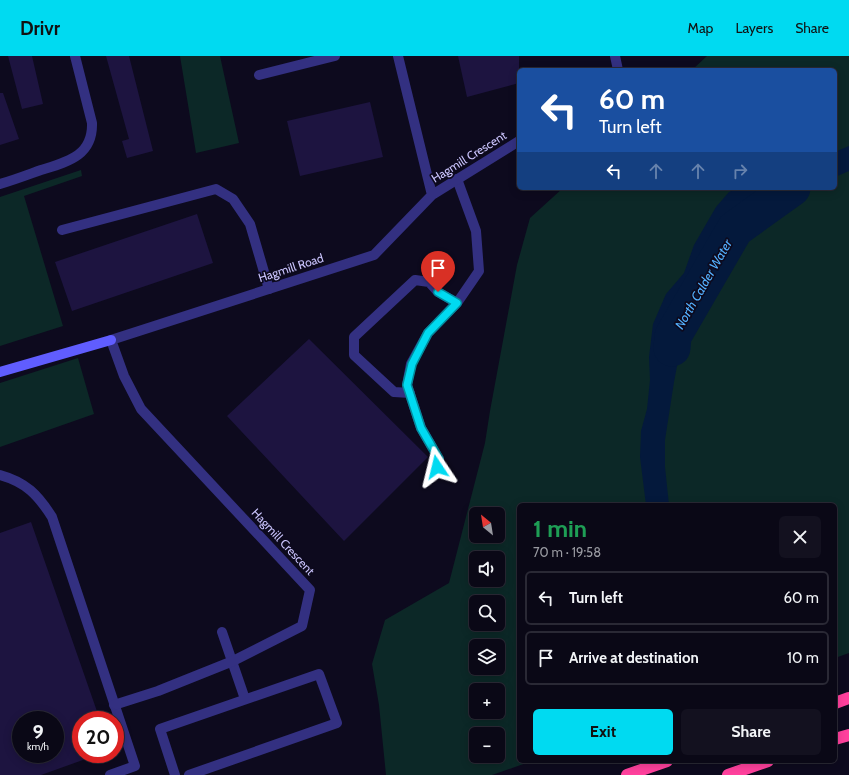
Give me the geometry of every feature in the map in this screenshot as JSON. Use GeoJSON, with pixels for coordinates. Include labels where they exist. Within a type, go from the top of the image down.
{"type":"FeatureCollection","features":[{"type":"Feature","properties":{"kind":"highway"},"geometry":{"type":"LineString","coordinates":[[837,701],[849,698]]}},
{"type":"Feature","properties":{"kind":"highway"},"geometry":{"type":"LineString","coordinates":[[837,738],[849,735]]}},
{"type":"Feature","properties":{"kind":"highway"},"geometry":{"type":"LineString","coordinates":[[627,775],[661,763]]}},
{"type":"Feature","properties":{"kind":"highway"},"geometry":{"type":"LineString","coordinates":[[728,775],[762,763]]}},
{"type":"Feature","properties":{"kind":"street"},"geometry":{"type":"LineString","coordinates":[[0,184],[70,162],[80,154],[87,144],[92,134],[92,123],[75,56]]}},
{"type":"Feature","properties":{"kind":"street"},"geometry":{"type":"LineString","coordinates":[[259,75],[334,56]]}},
{"type":"Feature","properties":{"kind":"street"},"geometry":{"type":"LineString","coordinates":[[398,56],[432,195]]}},
{"type":"Feature","properties":{"kind":"street"},"geometry":{"type":"LineString","coordinates":[[615,56],[618,68]]}},
{"type":"Feature","properties":{"kind":"street","name":"Hagmill Crescent"},"geometry":{"type":"LineString","coordinates":[[432,195],[517,142]]}},
{"type":"Feature","properties":{"kind":"street"},"geometry":{"type":"LineString","coordinates":[[434,475],[439,459],[421,428],[407,385],[412,364],[428,333],[457,303],[479,271],[476,231],[457,179]]}},
{"type":"Feature","properties":{"kind":"street"},"geometry":{"type":"LineString","coordinates":[[62,230],[216,189],[233,199],[250,224],[269,289]]}},
{"type":"Feature","properties":{"kind":"street","name":"Hagmill Road"},"geometry":{"type":"LineString","coordinates":[[0,372],[111,340],[374,254],[432,195]]}},
{"type":"Feature","properties":{"kind":"street"},"geometry":{"type":"LineString","coordinates":[[410,393],[394,392],[354,355],[354,337],[415,280],[429,282],[438,292],[457,303]]}},
{"type":"Feature","properties":{"kind":"street","name":"Hagmill Crescent"},"geometry":{"type":"LineString","coordinates":[[111,340],[124,376],[141,409],[310,590],[302,626],[233,661],[158,691],[114,705]]}},
{"type":"Feature","properties":{"kind":"street"},"geometry":{"type":"LineString","coordinates":[[0,475],[16,479],[39,497],[52,517],[135,766],[110,775]]}},
{"type":"Feature","properties":{"kind":"street"},"geometry":{"type":"LineString","coordinates":[[222,632],[245,699]]}},
{"type":"Feature","properties":{"kind":"street"},"geometry":{"type":"LineString","coordinates":[[175,775],[160,729],[319,674],[337,723],[189,775]]}},
{"type":"Feature","properties":{"kind":"green space"},"geometry":{"type":"Polygon","coordinates":[[[180,56],[220,56],[239,143],[196,153],[180,56]]]}},
{"type":"Feature","properties":{"kind":"green space"},"geometry":{"type":"Polygon","coordinates":[[[707,56],[849,56],[849,653],[837,657],[837,503],[517,503],[517,763],[526,763],[492,775],[386,775],[379,705],[372,664],[385,620],[449,583],[485,443],[517,265],[530,218],[561,190],[837,190],[837,68],[694,68],[707,56]]]}},
{"type":"Feature","properties":{"kind":"green space"},"geometry":{"type":"Polygon","coordinates":[[[81,170],[82,176],[24,196],[63,326],[0,346],[0,197],[81,170]]]}},
{"type":"Feature","properties":{"kind":"green space"},"geometry":{"type":"Polygon","coordinates":[[[78,358],[94,414],[0,447],[0,383],[78,358]]]}},
{"type":"Feature","properties":{"kind":"water"},"geometry":{"type":"Polygon","coordinates":[[[849,146],[849,171],[837,176],[837,151],[849,146]]]}},
{"type":"Feature","properties":{"kind":"water"},"geometry":{"type":"Polygon","coordinates":[[[734,190],[803,190],[789,196],[713,248],[699,281],[683,335],[674,382],[665,440],[665,467],[669,503],[646,503],[640,457],[641,431],[647,409],[650,380],[649,357],[653,324],[666,294],[684,273],[694,245],[716,207],[729,192],[734,190]]]}},
{"type":"Feature","properties":{"kind":"building"},"geometry":{"type":"Polygon","coordinates":[[[8,56],[32,56],[43,104],[22,109],[8,56]]]}},
{"type":"Feature","properties":{"kind":"building"},"geometry":{"type":"Polygon","coordinates":[[[106,56],[129,56],[153,151],[127,158],[122,141],[129,139],[106,56]]]}},
{"type":"Feature","properties":{"kind":"building"},"geometry":{"type":"Polygon","coordinates":[[[458,56],[519,56],[517,84],[467,97],[458,56]]]}},
{"type":"Feature","properties":{"kind":"building"},"geometry":{"type":"Polygon","coordinates":[[[0,93],[3,93],[19,139],[0,145],[0,93]]]}},
{"type":"Feature","properties":{"kind":"building"},"geometry":{"type":"Polygon","coordinates":[[[370,102],[383,157],[300,176],[287,121],[370,102]]]}},
{"type":"Feature","properties":{"kind":"building"},"geometry":{"type":"Polygon","coordinates":[[[197,214],[213,263],[72,311],[55,262],[197,214]]]}},
{"type":"Feature","properties":{"kind":"building"},"geometry":{"type":"Polygon","coordinates":[[[309,339],[428,457],[344,541],[227,416],[309,339]]]}},
{"type":"Feature","properties":{"kind":"building"},"geometry":{"type":"Polygon","coordinates":[[[31,522],[97,711],[72,711],[72,763],[74,763],[41,775],[0,775],[0,533],[31,522]]]}},
{"type":"Feature","properties":{"kind":"waterway","name":"North Calder Water"},"geometry":{"type":"LineString","coordinates":[[672,348],[673,336],[735,229],[789,190]]}},
{"type":"Feature","properties":{"kind":"route"},"geometry":{"type":"LineString","coordinates":[[437,467],[439,459],[421,428],[407,385],[412,364],[428,333],[457,303],[438,292]]}}]}
